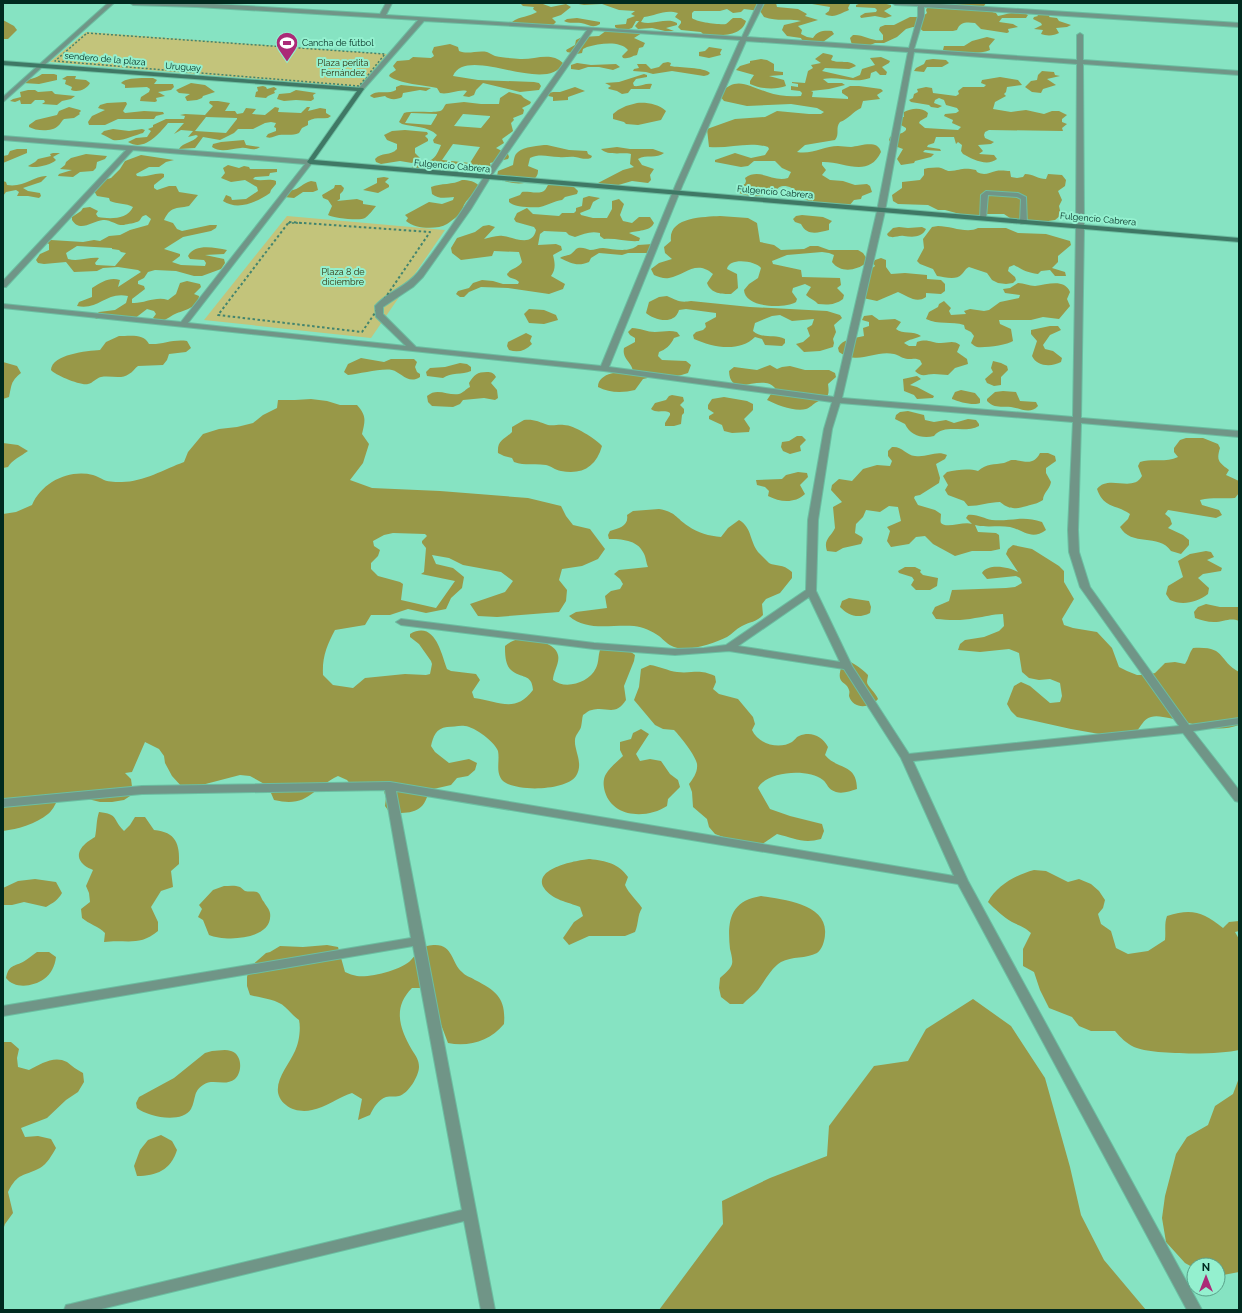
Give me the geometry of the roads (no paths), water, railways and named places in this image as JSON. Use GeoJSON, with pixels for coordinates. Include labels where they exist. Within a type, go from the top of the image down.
{"type":"FeatureCollection","features":[{"type":"Feature","properties":{"kind":"main road","name":"Uruguay"},"geometry":{"type":"LineString","coordinates":[[3,63],[361,89]]}},
{"type":"Feature","properties":{"kind":"main road"},"geometry":{"type":"LineString","coordinates":[[310,162],[361,89]]}},
{"type":"Feature","properties":{"kind":"main road","name":"Fulgencio Cabrera"},"geometry":{"type":"LineString","coordinates":[[310,162],[1239,240]]}},
{"type":"Feature","properties":{"kind":"street"},"geometry":{"type":"LineString","coordinates":[[3,100],[111,3]]}},
{"type":"Feature","properties":{"kind":"street"},"geometry":{"type":"LineString","coordinates":[[133,3],[190,4],[591,28],[1239,73]]}},
{"type":"Feature","properties":{"kind":"street"},"geometry":{"type":"LineString","coordinates":[[382,16],[389,3]]}},
{"type":"Feature","properties":{"kind":"street"},"geometry":{"type":"LineString","coordinates":[[604,369],[676,192],[743,39],[761,3]]}},
{"type":"Feature","properties":{"kind":"street"},"geometry":{"type":"LineString","coordinates":[[895,3],[921,3],[1239,25]]}},
{"type":"Feature","properties":{"kind":"street"},"geometry":{"type":"LineString","coordinates":[[921,3],[921,16],[911,50],[881,210],[837,400],[828,430],[813,520],[812,591],[848,666],[906,758],[962,881],[1195,1310]]}},
{"type":"Feature","properties":{"kind":"street"},"geometry":{"type":"LineString","coordinates":[[361,89],[422,19]]}},
{"type":"Feature","properties":{"kind":"street"},"geometry":{"type":"LineString","coordinates":[[415,350],[378,315],[379,306],[410,285],[420,275],[468,209],[487,178],[591,28]]}},
{"type":"Feature","properties":{"kind":"street"},"geometry":{"type":"LineString","coordinates":[[1080,35],[1080,227],[1077,419],[1073,530],[1074,552],[1085,587],[1186,729],[1239,798]]}},
{"type":"Feature","properties":{"kind":"street"},"geometry":{"type":"LineString","coordinates":[[3,138],[310,162]]}},
{"type":"Feature","properties":{"kind":"street"},"geometry":{"type":"LineString","coordinates":[[3,285],[130,149]]}},
{"type":"Feature","properties":{"kind":"street"},"geometry":{"type":"LineString","coordinates":[[183,326],[310,162]]}},
{"type":"Feature","properties":{"kind":"street"},"geometry":{"type":"LineString","coordinates":[[982,218],[984,195],[986,193],[1018,195],[1024,198],[1024,222]]}},
{"type":"Feature","properties":{"kind":"street"},"geometry":{"type":"LineString","coordinates":[[3,306],[604,369],[837,400],[1077,419],[1239,434]]}},
{"type":"Feature","properties":{"kind":"street"},"geometry":{"type":"LineString","coordinates":[[729,648],[812,591]]}},
{"type":"Feature","properties":{"kind":"street"},"geometry":{"type":"LineString","coordinates":[[401,622],[594,646],[675,652],[729,648],[848,666]]}},
{"type":"Feature","properties":{"kind":"street"},"geometry":{"type":"LineString","coordinates":[[906,758],[1186,729],[1239,721]]}},
{"type":"Feature","properties":{"kind":"street"},"geometry":{"type":"LineString","coordinates":[[3,803],[142,790],[390,786],[962,881]]}},
{"type":"Feature","properties":{"kind":"street"},"geometry":{"type":"LineString","coordinates":[[390,786],[488,1310]]}},
{"type":"Feature","properties":{"kind":"street"},"geometry":{"type":"LineString","coordinates":[[3,1011],[418,941]]}},
{"type":"Feature","properties":{"kind":"street"},"geometry":{"type":"LineString","coordinates":[[71,1310],[469,1214]]}},
{"type":"Feature","properties":{"kind":"place","name":"Cancha de fútbol"},"geometry":{"type":"Point","coordinates":[287,62]}},
{"type":"Feature","properties":{"kind":"park label","name":"Plaza perlita Fernández"},"geometry":{"type":"Point","coordinates":[343,68]}},
{"type":"Feature","properties":{"kind":"park label","name":"Plaza 8 de diciembre"},"geometry":{"type":"Point","coordinates":[343,278]}}]}
